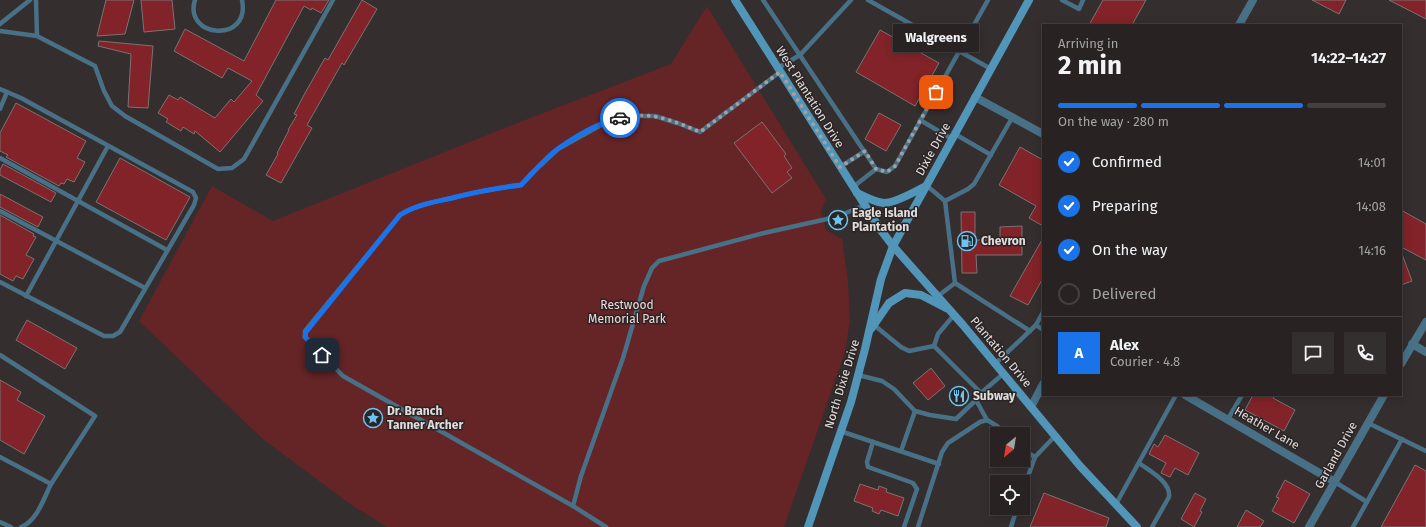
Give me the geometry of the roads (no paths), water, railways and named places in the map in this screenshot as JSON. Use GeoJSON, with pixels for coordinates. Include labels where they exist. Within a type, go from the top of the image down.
{"type":"FeatureCollection","features":[{"type":"Feature","properties":{"kind":"main road","name":"West Plantation Drive"},"geometry":{"type":"LineString","coordinates":[[735,0],[840,167],[893,246]]}},
{"type":"Feature","properties":{"kind":"main road","name":"Dixie Drive"},"geometry":{"type":"LineString","coordinates":[[893,246],[1029,0]]}},
{"type":"Feature","properties":{"kind":"main road"},"geometry":{"type":"LineString","coordinates":[[855,190],[871,200],[885,203],[906,197],[926,186]]}},
{"type":"Feature","properties":{"kind":"main road","name":"Plantation Drive"},"geometry":{"type":"LineString","coordinates":[[893,246],[952,312],[1080,466],[1137,527]]}},
{"type":"Feature","properties":{"kind":"main road","name":"North Dixie Drive"},"geometry":{"type":"LineString","coordinates":[[808,527],[851,402],[872,328],[875,303],[881,279],[893,246]]}},
{"type":"Feature","properties":{"kind":"main road"},"geometry":{"type":"LineString","coordinates":[[872,328],[889,303],[905,293],[921,295],[952,312]]}},
{"type":"Feature","properties":{"kind":"street"},"geometry":{"type":"LineString","coordinates":[[1240,24],[1253,0]]}},
{"type":"Feature","properties":{"kind":"street"},"geometry":{"type":"LineString","coordinates":[[975,98],[1042,133]]}},
{"type":"Feature","properties":{"kind":"street"},"geometry":{"type":"LineString","coordinates":[[1402,362],[1426,322]]}},
{"type":"Feature","properties":{"kind":"street"},"geometry":{"type":"LineString","coordinates":[[1412,344],[1426,352]]}},
{"type":"Feature","properties":{"kind":"street"},"geometry":{"type":"LineString","coordinates":[[1031,407],[1042,386]]}},
{"type":"Feature","properties":{"kind":"street","name":"Heather Lane"},"geometry":{"type":"LineString","coordinates":[[1187,396],[1335,482]]}},
{"type":"Feature","properties":{"kind":"street","name":"Garland Drive"},"geometry":{"type":"LineString","coordinates":[[1310,527],[1383,396]]}},
{"type":"Feature","properties":{"kind":"lane"},"geometry":{"type":"LineString","coordinates":[[0,24],[30,0]]}},
{"type":"Feature","properties":{"kind":"lane"},"geometry":{"type":"LineString","coordinates":[[36,0],[37,36]]}},
{"type":"Feature","properties":{"kind":"lane"},"geometry":{"type":"LineString","coordinates":[[195,0],[194,12],[197,20],[202,26],[217,32],[229,29],[239,22],[244,7],[242,0]]}},
{"type":"Feature","properties":{"kind":"lane"},"geometry":{"type":"LineString","coordinates":[[0,31],[37,36],[94,66],[104,92],[112,106],[125,116],[218,169],[232,168],[244,159],[333,0]]}},
{"type":"Feature","properties":{"kind":"lane"},"geometry":{"type":"LineString","coordinates":[[763,0],[876,169],[887,172],[895,166],[988,0]]}},
{"type":"Feature","properties":{"kind":"lane"},"geometry":{"type":"LineString","coordinates":[[606,527],[573,506],[343,376],[305,337],[306,332],[400,215],[428,203],[484,190],[521,185],[558,148],[610,120],[630,116],[655,116],[700,132],[800,55],[851,0]]}},
{"type":"Feature","properties":{"kind":"lane"},"geometry":{"type":"LineString","coordinates":[[868,0],[991,69]]}},
{"type":"Feature","properties":{"kind":"lane"},"geometry":{"type":"LineString","coordinates":[[1062,0],[1079,8],[1083,0]]}},
{"type":"Feature","properties":{"kind":"lane"},"geometry":{"type":"LineString","coordinates":[[0,89],[21,98],[193,192],[196,198],[194,205],[120,332],[113,336],[104,336],[0,282]]}},
{"type":"Feature","properties":{"kind":"lane"},"geometry":{"type":"LineString","coordinates":[[0,109],[7,92]]}},
{"type":"Feature","properties":{"kind":"lane"},"geometry":{"type":"LineString","coordinates":[[945,201],[968,189],[974,184],[1012,118]]}},
{"type":"Feature","properties":{"kind":"lane"},"geometry":{"type":"LineString","coordinates":[[920,120],[991,155]]}},
{"type":"Feature","properties":{"kind":"lane"},"geometry":{"type":"LineString","coordinates":[[26,296],[108,146]]}},
{"type":"Feature","properties":{"kind":"lane"},"geometry":{"type":"LineString","coordinates":[[840,167],[865,151]]}},
{"type":"Feature","properties":{"kind":"lane"},"geometry":{"type":"LineString","coordinates":[[0,158],[167,250]]}},
{"type":"Feature","properties":{"kind":"lane"},"geometry":{"type":"LineString","coordinates":[[855,190],[876,169]]}},
{"type":"Feature","properties":{"kind":"lane"},"geometry":{"type":"LineString","coordinates":[[926,186],[945,201],[955,283]]}},
{"type":"Feature","properties":{"kind":"lane"},"geometry":{"type":"LineString","coordinates":[[573,506],[581,476],[623,358],[644,286],[652,268],[660,261],[836,217],[865,205]]}},
{"type":"Feature","properties":{"kind":"lane"},"geometry":{"type":"LineString","coordinates":[[0,211],[145,288]]}},
{"type":"Feature","properties":{"kind":"lane"},"geometry":{"type":"LineString","coordinates":[[938,296],[955,283]]}},
{"type":"Feature","properties":{"kind":"lane"},"geometry":{"type":"LineString","coordinates":[[955,283],[1030,330]]}},
{"type":"Feature","properties":{"kind":"lane"},"geometry":{"type":"LineString","coordinates":[[934,346],[938,334],[952,312]]}},
{"type":"Feature","properties":{"kind":"lane"},"geometry":{"type":"LineString","coordinates":[[995,364],[1036,325],[1042,314]]}},
{"type":"Feature","properties":{"kind":"lane"},"geometry":{"type":"LineString","coordinates":[[1036,325],[1042,329]]}},
{"type":"Feature","properties":{"kind":"lane"},"geometry":{"type":"LineString","coordinates":[[872,328],[909,351],[934,346]]}},
{"type":"Feature","properties":{"kind":"lane"},"geometry":{"type":"LineString","coordinates":[[934,346],[981,393]]}},
{"type":"Feature","properties":{"kind":"lane"},"geometry":{"type":"LineString","coordinates":[[0,355],[95,416],[51,484],[38,510],[27,525],[21,527]]}},
{"type":"Feature","properties":{"kind":"lane"},"geometry":{"type":"LineString","coordinates":[[858,375],[882,381],[894,389],[915,411],[956,419],[976,400],[981,393],[1004,374]]}},
{"type":"Feature","properties":{"kind":"lane"},"geometry":{"type":"LineString","coordinates":[[1116,504],[1175,396]]}},
{"type":"Feature","properties":{"kind":"lane"},"geometry":{"type":"LineString","coordinates":[[1228,419],[1241,396]]}},
{"type":"Feature","properties":{"kind":"lane"},"geometry":{"type":"LineString","coordinates":[[976,400],[987,420],[998,427]]}},
{"type":"Feature","properties":{"kind":"lane"},"geometry":{"type":"LineString","coordinates":[[901,451],[915,411]]}},
{"type":"Feature","properties":{"kind":"lane"},"geometry":{"type":"LineString","coordinates":[[918,527],[942,452],[948,443],[980,422],[987,420]]}},
{"type":"Feature","properties":{"kind":"lane"},"geometry":{"type":"LineString","coordinates":[[1368,423],[1426,451]]}},
{"type":"Feature","properties":{"kind":"lane"},"geometry":{"type":"LineString","coordinates":[[840,431],[939,464]]}},
{"type":"Feature","properties":{"kind":"lane"},"geometry":{"type":"LineString","coordinates":[[1028,475],[1035,457],[1055,436]]}},
{"type":"Feature","properties":{"kind":"lane"},"geometry":{"type":"LineString","coordinates":[[1353,527],[1402,439]]}},
{"type":"Feature","properties":{"kind":"lane"},"geometry":{"type":"LineString","coordinates":[[873,442],[867,462],[868,467],[913,483],[916,489],[904,527]]}},
{"type":"Feature","properties":{"kind":"lane"},"geometry":{"type":"LineString","coordinates":[[1030,454],[1035,457]]}},
{"type":"Feature","properties":{"kind":"lane"},"geometry":{"type":"LineString","coordinates":[[0,457],[51,484]]}},
{"type":"Feature","properties":{"kind":"lane"},"geometry":{"type":"LineString","coordinates":[[1139,463],[1168,486],[1170,492],[1169,497],[1152,527]]}},
{"type":"Feature","properties":{"kind":"lane"},"geometry":{"type":"LineString","coordinates":[[1335,482],[1367,502]]}},
{"type":"Feature","properties":{"kind":"lane"},"geometry":{"type":"LineString","coordinates":[[1011,527],[1015,515]]}},
{"type":"Feature","properties":{"kind":"lane"},"geometry":{"type":"LineString","coordinates":[[0,522],[11,527]]}},
{"type":"Feature","properties":{"kind":"place","name":"Walgreens"},"geometry":{"type":"Point","coordinates":[936,92]}},
{"type":"Feature","properties":{"kind":"place","name":"Eagle Island Plantation"},"geometry":{"type":"Point","coordinates":[838,220]}},
{"type":"Feature","properties":{"kind":"place","name":"Chevron"},"geometry":{"type":"Point","coordinates":[967,241]}},
{"type":"Feature","properties":{"kind":"place","name":"Subway"},"geometry":{"type":"Point","coordinates":[959,396]}},
{"type":"Feature","properties":{"kind":"place","name":"Dr. Branch Tanner Archer"},"geometry":{"type":"Point","coordinates":[373,418]}},
{"type":"Feature","properties":{"kind":"park label","name":"Restwood Memorial Park"},"geometry":{"type":"Point","coordinates":[627,312]}}]}
